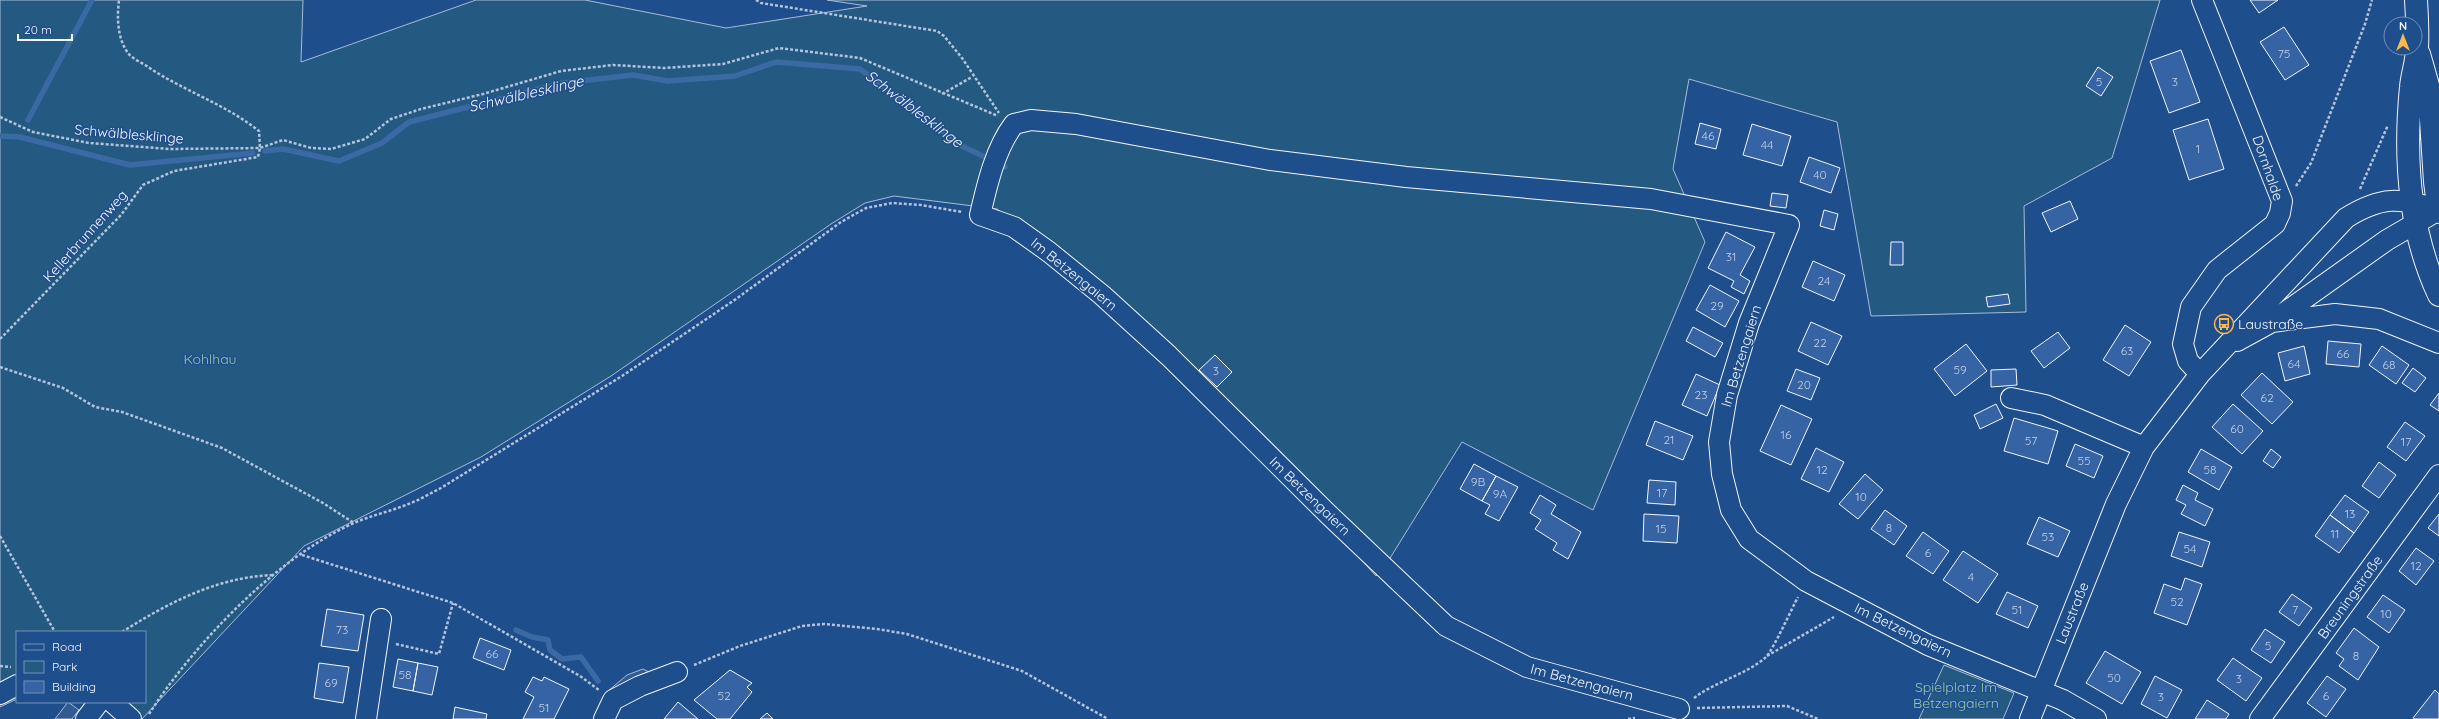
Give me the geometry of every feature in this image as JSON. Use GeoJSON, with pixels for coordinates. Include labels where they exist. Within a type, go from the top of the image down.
{"type":"FeatureCollection","features":[{"type":"Feature","properties":{"kind":"main road"},"geometry":{"type":"LineString","coordinates":[[2416,0],[2416,16]]}},
{"type":"Feature","properties":{"kind":"main road"},"geometry":{"type":"LineString","coordinates":[[2416,56],[2411,95],[2409,161],[2411,201],[2430,277],[2439,295]]}},
{"type":"Feature","properties":{"kind":"main road"},"geometry":{"type":"LineString","coordinates":[[2419,56],[2429,89],[2439,211]]}},
{"type":"Feature","properties":{"kind":"street","name":"Dornhalde"},"geometry":{"type":"LineString","coordinates":[[2200,374],[2188,361],[2183,344],[2191,307],[2217,270],[2275,224],[2280,212],[2282,201],[2202,0]]}},
{"type":"Feature","properties":{"kind":"street","name":"Im Betzengaiern"},"geometry":{"type":"LineString","coordinates":[[1679,709],[1527,667],[1446,626],[1328,514],[1169,356],[1102,295],[1049,252],[1014,227],[980,216],[991,174],[1007,133],[1014,124],[1031,120],[1068,124],[1270,160],[1406,176],[1650,199],[1789,225],[1749,323],[1727,395],[1719,442],[1722,474],[1735,516],[1749,539],[1806,581],[1852,606],[1928,645],[2042,691],[2096,719]]}},
{"type":"Feature","properties":{"kind":"street","name":"Laustraße"},"geometry":{"type":"LineString","coordinates":[[2030,719],[2116,504],[2144,447],[2200,374],[2346,218],[2366,206],[2388,201],[2411,201],[2439,211]]}},
{"type":"Feature","properties":{"kind":"street","name":"Laustraße"},"geometry":{"type":"LineString","coordinates":[[2222,350],[2270,323],[2387,240],[2439,211]]}},
{"type":"Feature","properties":{"kind":"street","name":"Laustraße"},"geometry":{"type":"LineString","coordinates":[[2270,323],[2335,314],[2380,319],[2439,343]]}},
{"type":"Feature","properties":{"kind":"street"},"geometry":{"type":"LineString","coordinates":[[2011,398],[2045,405],[2144,447]]}},
{"type":"Feature","properties":{"kind":"street","name":"Breuningstraße"},"geometry":{"type":"LineString","coordinates":[[2260,719],[2439,475]]}},
{"type":"Feature","properties":{"kind":"street"},"geometry":{"type":"LineString","coordinates":[[366,719],[381,619]]}},
{"type":"Feature","properties":{"kind":"street"},"geometry":{"type":"LineString","coordinates":[[604,719],[613,700],[640,686],[677,672]]}},
{"type":"Feature","properties":{"kind":"street"},"geometry":{"type":"LineString","coordinates":[[0,694],[16,686]]}},
{"type":"Feature","properties":{"kind":"street"},"geometry":{"type":"LineString","coordinates":[[86,719],[98,703]]}},
{"type":"Feature","properties":{"kind":"street"},"geometry":{"type":"LineString","coordinates":[[113,703],[131,719]]}},
{"type":"Feature","properties":{"kind":"path"},"geometry":{"type":"LineString","coordinates":[[119,0],[117,20],[129,54],[168,80],[244,118],[260,131],[260,148]]}},
{"type":"Feature","properties":{"kind":"path"},"geometry":{"type":"LineString","coordinates":[[756,0],[761,3],[936,31],[944,36],[962,58],[972,77],[1002,118]]}},
{"type":"Feature","properties":{"kind":"path"},"geometry":{"type":"LineString","coordinates":[[2282,201],[2296,187],[2311,163],[2365,24],[2372,0]]}},
{"type":"Feature","properties":{"kind":"path","name":"Schwälblesklinge"},"geometry":{"type":"LineString","coordinates":[[0,117],[33,132],[88,143],[170,149],[260,148],[282,140],[311,148],[331,149],[365,139],[391,119],[421,109],[483,94],[561,71],[613,65],[664,68],[723,64],[779,48],[860,58],[997,116]]}},
{"type":"Feature","properties":{"kind":"path"},"geometry":{"type":"LineString","coordinates":[[942,94],[972,77]]}},
{"type":"Feature","properties":{"kind":"path"},"geometry":{"type":"LineString","coordinates":[[2346,218],[2390,121]]}},
{"type":"Feature","properties":{"kind":"path","name":"Kellerbrunnenweg"},"geometry":{"type":"LineString","coordinates":[[0,339],[121,216],[143,185],[174,171],[258,157],[260,148]]}},
{"type":"Feature","properties":{"kind":"path"},"geometry":{"type":"LineString","coordinates":[[145,719],[164,691],[203,644],[273,575],[301,554],[354,522],[412,503],[441,488],[622,376],[736,299],[842,222],[866,208],[892,203],[914,204],[980,216]]}},
{"type":"Feature","properties":{"kind":"path"},"geometry":{"type":"LineString","coordinates":[[0,367],[63,388],[95,407],[122,412],[222,448],[323,503],[354,522]]}},
{"type":"Feature","properties":{"kind":"path"},"geometry":{"type":"LineString","coordinates":[[0,536],[54,631]]}},
{"type":"Feature","properties":{"kind":"path"},"geometry":{"type":"LineString","coordinates":[[301,554],[453,603],[580,676]]}},
{"type":"Feature","properties":{"kind":"path"},"geometry":{"type":"LineString","coordinates":[[124,631],[203,588],[250,576],[273,575]]}},
{"type":"Feature","properties":{"kind":"path"},"geometry":{"type":"LineString","coordinates":[[1767,656],[1806,581]]}},
{"type":"Feature","properties":{"kind":"path"},"geometry":{"type":"LineString","coordinates":[[378,641],[439,654],[453,603]]}},
{"type":"Feature","properties":{"kind":"path"},"geometry":{"type":"LineString","coordinates":[[1679,709],[1705,690],[1739,673],[1852,606]]}},
{"type":"Feature","properties":{"kind":"path"},"geometry":{"type":"LineString","coordinates":[[677,672],[740,646],[802,626],[824,624],[877,629],[907,634],[1022,671],[1108,719]]}},
{"type":"Feature","properties":{"kind":"path"},"geometry":{"type":"LineString","coordinates":[[1679,709],[1787,706],[1818,719]]}},
{"type":"Feature","properties":{"kind":"green space","name":"Kohlhau"},"geometry":{"type":"Polygon","coordinates":[[[0,0],[303,0],[301,62],[476,0],[585,0],[726,28],[867,6],[827,0],[2160,0],[2112,158],[2024,206],[2026,312],[1871,316],[1837,122],[1689,79],[1673,169],[1705,242],[1593,510],[1462,442],[1387,563],[1376,576],[1138,314],[997,209],[894,196],[865,203],[831,224],[611,376],[481,457],[304,546],[142,719],[136,719],[120,703],[146,703],[146,631],[16,631],[16,699],[0,707],[0,0]]]}},
{"type":"Feature","properties":{"kind":"green space","name":"Spielplatz Im Betzengaiern"},"geometry":{"type":"Polygon","coordinates":[[[1944,665],[2014,693],[2003,719],[1919,719],[1944,665]]]}},
{"type":"Feature","properties":{"kind":"shaded area"},"geometry":{"type":"Polygon","coordinates":[[[643,669],[657,676],[617,695],[608,691],[627,675],[643,669]]]}},
{"type":"Feature","properties":{"kind":"shaded area"},"geometry":{"type":"Polygon","coordinates":[[[67,703],[79,710],[72,719],[55,719],[67,703]]]}},
{"type":"Feature","properties":{"kind":"building"},"geometry":{"type":"Polygon","coordinates":[[[2250,0],[2278,0],[2259,13],[2250,0]]]}},
{"type":"Feature","properties":{"kind":"building"},"geometry":{"type":"Polygon","coordinates":[[[2284,27],[2309,65],[2285,80],[2260,42],[2284,27]]]}},
{"type":"Feature","properties":{"kind":"building"},"geometry":{"type":"Polygon","coordinates":[[[2181,50],[2200,102],[2169,113],[2150,61],[2181,50]]]}},
{"type":"Feature","properties":{"kind":"building"},"geometry":{"type":"Polygon","coordinates":[[[2098,67],[2113,77],[2101,96],[2086,86],[2098,67]]]}},
{"type":"Feature","properties":{"kind":"building"},"geometry":{"type":"Polygon","coordinates":[[[2208,119],[2224,169],[2189,180],[2173,130],[2208,119]]]}},
{"type":"Feature","properties":{"kind":"building"},"geometry":{"type":"Polygon","coordinates":[[[1700,123],[1721,129],[1716,149],[1695,144],[1700,123]]]}},
{"type":"Feature","properties":{"kind":"building"},"geometry":{"type":"Polygon","coordinates":[[[1752,124],[1791,136],[1782,166],[1743,155],[1752,124]]]}},
{"type":"Feature","properties":{"kind":"building"},"geometry":{"type":"Polygon","coordinates":[[[1809,157],[1840,168],[1831,193],[1800,182],[1809,157]]]}},
{"type":"Feature","properties":{"kind":"building"},"geometry":{"type":"Polygon","coordinates":[[[1772,193],[1788,195],[1786,208],[1770,206],[1772,193]]]}},
{"type":"Feature","properties":{"kind":"building"},"geometry":{"type":"Polygon","coordinates":[[[2070,201],[2078,219],[2051,232],[2042,213],[2070,201]]]}},
{"type":"Feature","properties":{"kind":"building"},"geometry":{"type":"Polygon","coordinates":[[[1824,210],[1838,214],[1834,230],[1820,226],[1824,210]]]}},
{"type":"Feature","properties":{"kind":"building"},"geometry":{"type":"Polygon","coordinates":[[[1726,232],[1755,247],[1740,275],[1750,281],[1744,294],[1731,287],[1734,281],[1708,268],[1726,232]]]}},
{"type":"Feature","properties":{"kind":"building"},"geometry":{"type":"Polygon","coordinates":[[[1891,242],[1903,242],[1903,265],[1890,265],[1891,242]]]}},
{"type":"Feature","properties":{"kind":"building"},"geometry":{"type":"Polygon","coordinates":[[[1813,261],[1845,275],[1834,301],[1802,287],[1813,261]]]}},
{"type":"Feature","properties":{"kind":"building"},"geometry":{"type":"Polygon","coordinates":[[[1710,285],[1739,301],[1725,327],[1696,310],[1710,285]]]}},
{"type":"Feature","properties":{"kind":"building"},"geometry":{"type":"Polygon","coordinates":[[[2008,294],[2010,304],[1988,307],[1986,297],[2008,294]]]}},
{"type":"Feature","properties":{"kind":"building"},"geometry":{"type":"Polygon","coordinates":[[[1811,322],[1842,336],[1828,365],[1798,351],[1811,322]]]}},
{"type":"Feature","properties":{"kind":"building"},"geometry":{"type":"Polygon","coordinates":[[[2125,325],[2151,342],[2129,376],[2103,360],[2125,325]]]}},
{"type":"Feature","properties":{"kind":"building"},"geometry":{"type":"Polygon","coordinates":[[[1693,327],[1723,343],[1715,357],[1686,341],[1693,327]]]}},
{"type":"Feature","properties":{"kind":"building"},"geometry":{"type":"Polygon","coordinates":[[[2058,332],[2070,348],[2044,368],[2031,351],[2058,332]]]}},
{"type":"Feature","properties":{"kind":"building"},"geometry":{"type":"Polygon","coordinates":[[[2328,341],[2361,344],[2359,367],[2326,364],[2328,341]]]}},
{"type":"Feature","properties":{"kind":"building"},"geometry":{"type":"Polygon","coordinates":[[[1966,344],[1987,371],[1955,396],[1934,369],[1966,344]]]}},
{"type":"Feature","properties":{"kind":"building"},"geometry":{"type":"Polygon","coordinates":[[[2304,346],[2310,374],[2285,381],[2278,353],[2304,346]]]}},
{"type":"Feature","properties":{"kind":"building"},"geometry":{"type":"Polygon","coordinates":[[[2382,346],[2409,365],[2396,384],[2369,365],[2382,346]]]}},
{"type":"Feature","properties":{"kind":"building"},"geometry":{"type":"Polygon","coordinates":[[[1215,355],[1232,372],[1217,387],[1199,370],[1215,355]]]}},
{"type":"Feature","properties":{"kind":"building"},"geometry":{"type":"Polygon","coordinates":[[[2413,368],[2426,378],[2415,392],[2402,383],[2413,368]]]}},
{"type":"Feature","properties":{"kind":"building"},"geometry":{"type":"Polygon","coordinates":[[[1796,369],[1820,378],[1811,400],[1787,391],[1796,369]]]}},
{"type":"Feature","properties":{"kind":"building"},"geometry":{"type":"Polygon","coordinates":[[[2016,369],[2017,385],[1991,387],[1991,370],[2016,369]]]}},
{"type":"Feature","properties":{"kind":"building"},"geometry":{"type":"Polygon","coordinates":[[[2262,373],[2293,402],[2272,424],[2241,395],[2262,373]]]}},
{"type":"Feature","properties":{"kind":"building"},"geometry":{"type":"Polygon","coordinates":[[[1696,374],[1720,385],[1707,416],[1682,405],[1696,374]]]}},
{"type":"Feature","properties":{"kind":"building"},"geometry":{"type":"Polygon","coordinates":[[[2439,393],[2439,411],[2430,405],[2439,393]]]}},
{"type":"Feature","properties":{"kind":"building"},"geometry":{"type":"Polygon","coordinates":[[[1996,404],[2003,418],[1980,429],[1974,415],[1996,404]]]}},
{"type":"Feature","properties":{"kind":"building"},"geometry":{"type":"Polygon","coordinates":[[[2233,404],[2263,431],[2242,454],[2212,427],[2233,404]]]}},
{"type":"Feature","properties":{"kind":"building"},"geometry":{"type":"Polygon","coordinates":[[[1781,405],[1812,419],[1791,465],[1760,451],[1781,405]]]}},
{"type":"Feature","properties":{"kind":"building"},"geometry":{"type":"Polygon","coordinates":[[[2014,418],[2058,431],[2048,464],[2004,451],[2014,418]]]}},
{"type":"Feature","properties":{"kind":"building"},"geometry":{"type":"Polygon","coordinates":[[[1655,421],[1693,436],[1683,460],[1646,445],[1655,421]]]}},
{"type":"Feature","properties":{"kind":"building"},"geometry":{"type":"Polygon","coordinates":[[[2405,422],[2425,436],[2406,461],[2387,447],[2405,422]]]}},
{"type":"Feature","properties":{"kind":"building"},"geometry":{"type":"Polygon","coordinates":[[[2075,444],[2103,456],[2094,478],[2066,466],[2075,444]]]}},
{"type":"Feature","properties":{"kind":"building"},"geometry":{"type":"Polygon","coordinates":[[[1816,448],[1844,462],[1829,492],[1801,479],[1816,448]]]}},
{"type":"Feature","properties":{"kind":"building"},"geometry":{"type":"Polygon","coordinates":[[[2201,449],[2232,467],[2219,490],[2188,472],[2201,449]]]}},
{"type":"Feature","properties":{"kind":"building"},"geometry":{"type":"Polygon","coordinates":[[[2271,449],[2281,457],[2273,468],[2263,461],[2271,449]]]}},
{"type":"Feature","properties":{"kind":"building"},"geometry":{"type":"Polygon","coordinates":[[[2379,462],[2396,475],[2379,498],[2362,486],[2379,462]]]}},
{"type":"Feature","properties":{"kind":"building"},"geometry":{"type":"Polygon","coordinates":[[[1474,464],[1496,476],[1482,501],[1460,489],[1474,464]]]}},
{"type":"Feature","properties":{"kind":"building"},"geometry":{"type":"Polygon","coordinates":[[[1865,474],[1883,490],[1858,519],[1839,504],[1865,474]]]}},
{"type":"Feature","properties":{"kind":"building"},"geometry":{"type":"Polygon","coordinates":[[[1496,476],[1518,487],[1499,521],[1485,514],[1490,505],[1482,501],[1496,476]]]}},
{"type":"Feature","properties":{"kind":"building"},"geometry":{"type":"Polygon","coordinates":[[[1649,480],[1676,482],[1675,505],[1647,503],[1649,480]]]}},
{"type":"Feature","properties":{"kind":"building"},"geometry":{"type":"Polygon","coordinates":[[[2183,485],[2198,493],[2195,500],[2213,509],[2205,526],[2181,514],[2186,505],[2176,500],[2183,485]]]}},
{"type":"Feature","properties":{"kind":"building"},"geometry":{"type":"Polygon","coordinates":[[[1540,495],[1556,505],[1551,514],[1581,532],[1568,559],[1553,550],[1557,543],[1535,529],[1541,520],[1530,513],[1540,495]]]}},
{"type":"Feature","properties":{"kind":"building"},"geometry":{"type":"Polygon","coordinates":[[[2345,495],[2369,512],[2354,533],[2330,515],[2345,495]]]}},
{"type":"Feature","properties":{"kind":"building"},"geometry":{"type":"Polygon","coordinates":[[[1885,510],[1907,526],[1894,545],[1871,529],[1885,510]]]}},
{"type":"Feature","properties":{"kind":"building"},"geometry":{"type":"Polygon","coordinates":[[[1644,514],[1679,516],[1677,543],[1643,541],[1644,514]]]}},
{"type":"Feature","properties":{"kind":"building"},"geometry":{"type":"Polygon","coordinates":[[[2439,514],[2439,536],[2428,528],[2439,514]]]}},
{"type":"Feature","properties":{"kind":"building"},"geometry":{"type":"Polygon","coordinates":[[[2330,515],[2354,533],[2339,553],[2315,536],[2330,515]]]}},
{"type":"Feature","properties":{"kind":"building"},"geometry":{"type":"Polygon","coordinates":[[[2039,517],[2070,531],[2058,557],[2027,544],[2039,517]]]}},
{"type":"Feature","properties":{"kind":"building"},"geometry":{"type":"Polygon","coordinates":[[[1923,532],[1949,551],[1933,574],[1906,556],[1923,532]]]}},
{"type":"Feature","properties":{"kind":"building"},"geometry":{"type":"Polygon","coordinates":[[[2179,532],[2210,542],[2202,567],[2171,556],[2179,532]]]}},
{"type":"Feature","properties":{"kind":"building"},"geometry":{"type":"Polygon","coordinates":[[[2416,548],[2434,561],[2416,585],[2399,571],[2416,548]]]}},
{"type":"Feature","properties":{"kind":"building"},"geometry":{"type":"Polygon","coordinates":[[[1963,551],[1998,574],[1978,603],[1943,580],[1963,551]]]}},
{"type":"Feature","properties":{"kind":"building"},"geometry":{"type":"Polygon","coordinates":[[[2185,578],[2202,584],[2187,625],[2154,613],[2164,584],[2181,590],[2185,578]]]}},
{"type":"Feature","properties":{"kind":"building"},"geometry":{"type":"Polygon","coordinates":[[[2007,592],[2038,606],[2028,628],[1996,614],[2007,592]]]}},
{"type":"Feature","properties":{"kind":"building"},"geometry":{"type":"Polygon","coordinates":[[[2292,594],[2312,608],[2299,626],[2279,612],[2292,594]]]}},
{"type":"Feature","properties":{"kind":"building"},"geometry":{"type":"Polygon","coordinates":[[[2383,595],[2405,610],[2389,633],[2367,617],[2383,595]]]}},
{"type":"Feature","properties":{"kind":"building"},"geometry":{"type":"Polygon","coordinates":[[[327,609],[364,615],[358,651],[321,646],[327,609]]]}},
{"type":"Feature","properties":{"kind":"building"},"geometry":{"type":"Polygon","coordinates":[[[2354,628],[2379,647],[2358,680],[2339,666],[2344,659],[2336,653],[2354,628]]]}},
{"type":"Feature","properties":{"kind":"building"},"geometry":{"type":"Polygon","coordinates":[[[2265,629],[2285,642],[2271,663],[2251,650],[2265,629]]]}},
{"type":"Feature","properties":{"kind":"building"},"geometry":{"type":"Polygon","coordinates":[[[480,638],[511,650],[504,670],[473,658],[480,638]]]}},
{"type":"Feature","properties":{"kind":"building"},"geometry":{"type":"Polygon","coordinates":[[[2105,651],[2141,672],[2122,704],[2086,683],[2105,651]]]}},
{"type":"Feature","properties":{"kind":"building"},"geometry":{"type":"Polygon","coordinates":[[[2233,658],[2262,678],[2246,701],[2217,680],[2233,658]]]}},
{"type":"Feature","properties":{"kind":"building"},"geometry":{"type":"Polygon","coordinates":[[[398,659],[418,663],[413,691],[393,687],[398,659]]]}},
{"type":"Feature","properties":{"kind":"building"},"geometry":{"type":"Polygon","coordinates":[[[319,663],[349,667],[343,703],[314,698],[319,663]]]}},
{"type":"Feature","properties":{"kind":"building"},"geometry":{"type":"Polygon","coordinates":[[[418,663],[438,667],[432,695],[413,691],[418,663]]]}},
{"type":"Feature","properties":{"kind":"building"},"geometry":{"type":"Polygon","coordinates":[[[730,670],[752,683],[747,687],[752,692],[730,719],[717,719],[694,700],[730,670]]]}},
{"type":"Feature","properties":{"kind":"building"},"geometry":{"type":"Polygon","coordinates":[[[2155,676],[2182,690],[2167,718],[2141,704],[2155,676]]]}},
{"type":"Feature","properties":{"kind":"building"},"geometry":{"type":"Polygon","coordinates":[[[2327,676],[2346,689],[2326,717],[2307,703],[2327,676]]]}},
{"type":"Feature","properties":{"kind":"building"},"geometry":{"type":"Polygon","coordinates":[[[533,677],[542,681],[544,677],[569,689],[554,719],[523,719],[534,697],[525,692],[533,677]]]}},
{"type":"Feature","properties":{"kind":"building"},"geometry":{"type":"Polygon","coordinates":[[[2435,690],[2439,694],[2439,719],[2413,718],[2435,690]]]}},
{"type":"Feature","properties":{"kind":"building"},"geometry":{"type":"Polygon","coordinates":[[[2207,700],[2229,714],[2226,719],[2195,719],[2207,700]]]}},
{"type":"Feature","properties":{"kind":"building"},"geometry":{"type":"Polygon","coordinates":[[[678,702],[698,719],[664,719],[678,702]]]}},
{"type":"Feature","properties":{"kind":"building"},"geometry":{"type":"Polygon","coordinates":[[[455,707],[487,714],[486,719],[453,719],[455,707]]]}},
{"type":"Feature","properties":{"kind":"building"},"geometry":{"type":"Polygon","coordinates":[[[767,713],[773,719],[760,719],[767,713]]]}},
{"type":"Feature","properties":{"kind":"waterway"},"geometry":{"type":"LineString","coordinates":[[28,120],[92,0]]}},
{"type":"Feature","properties":{"kind":"waterway","name":"Schwälblesklinge"},"geometry":{"type":"LineString","coordinates":[[265,151],[283,149],[339,161],[382,143],[409,122],[563,83],[633,75],[668,81],[735,76],[776,62],[860,69],[964,147],[1005,167]]}},
{"type":"Feature","properties":{"kind":"waterway","name":"Schwälblesklinge"},"geometry":{"type":"LineString","coordinates":[[0,136],[20,137],[130,165],[253,153]]}},
{"type":"Feature","properties":{"kind":"waterway"},"geometry":{"type":"LineString","coordinates":[[516,630],[532,637],[548,640],[550,650],[562,659],[581,657],[598,681]]}},
{"type":"Feature","properties":{"kind":"place","name":"Laustraße"},"geometry":{"type":"Point","coordinates":[2224,324]}}]}
